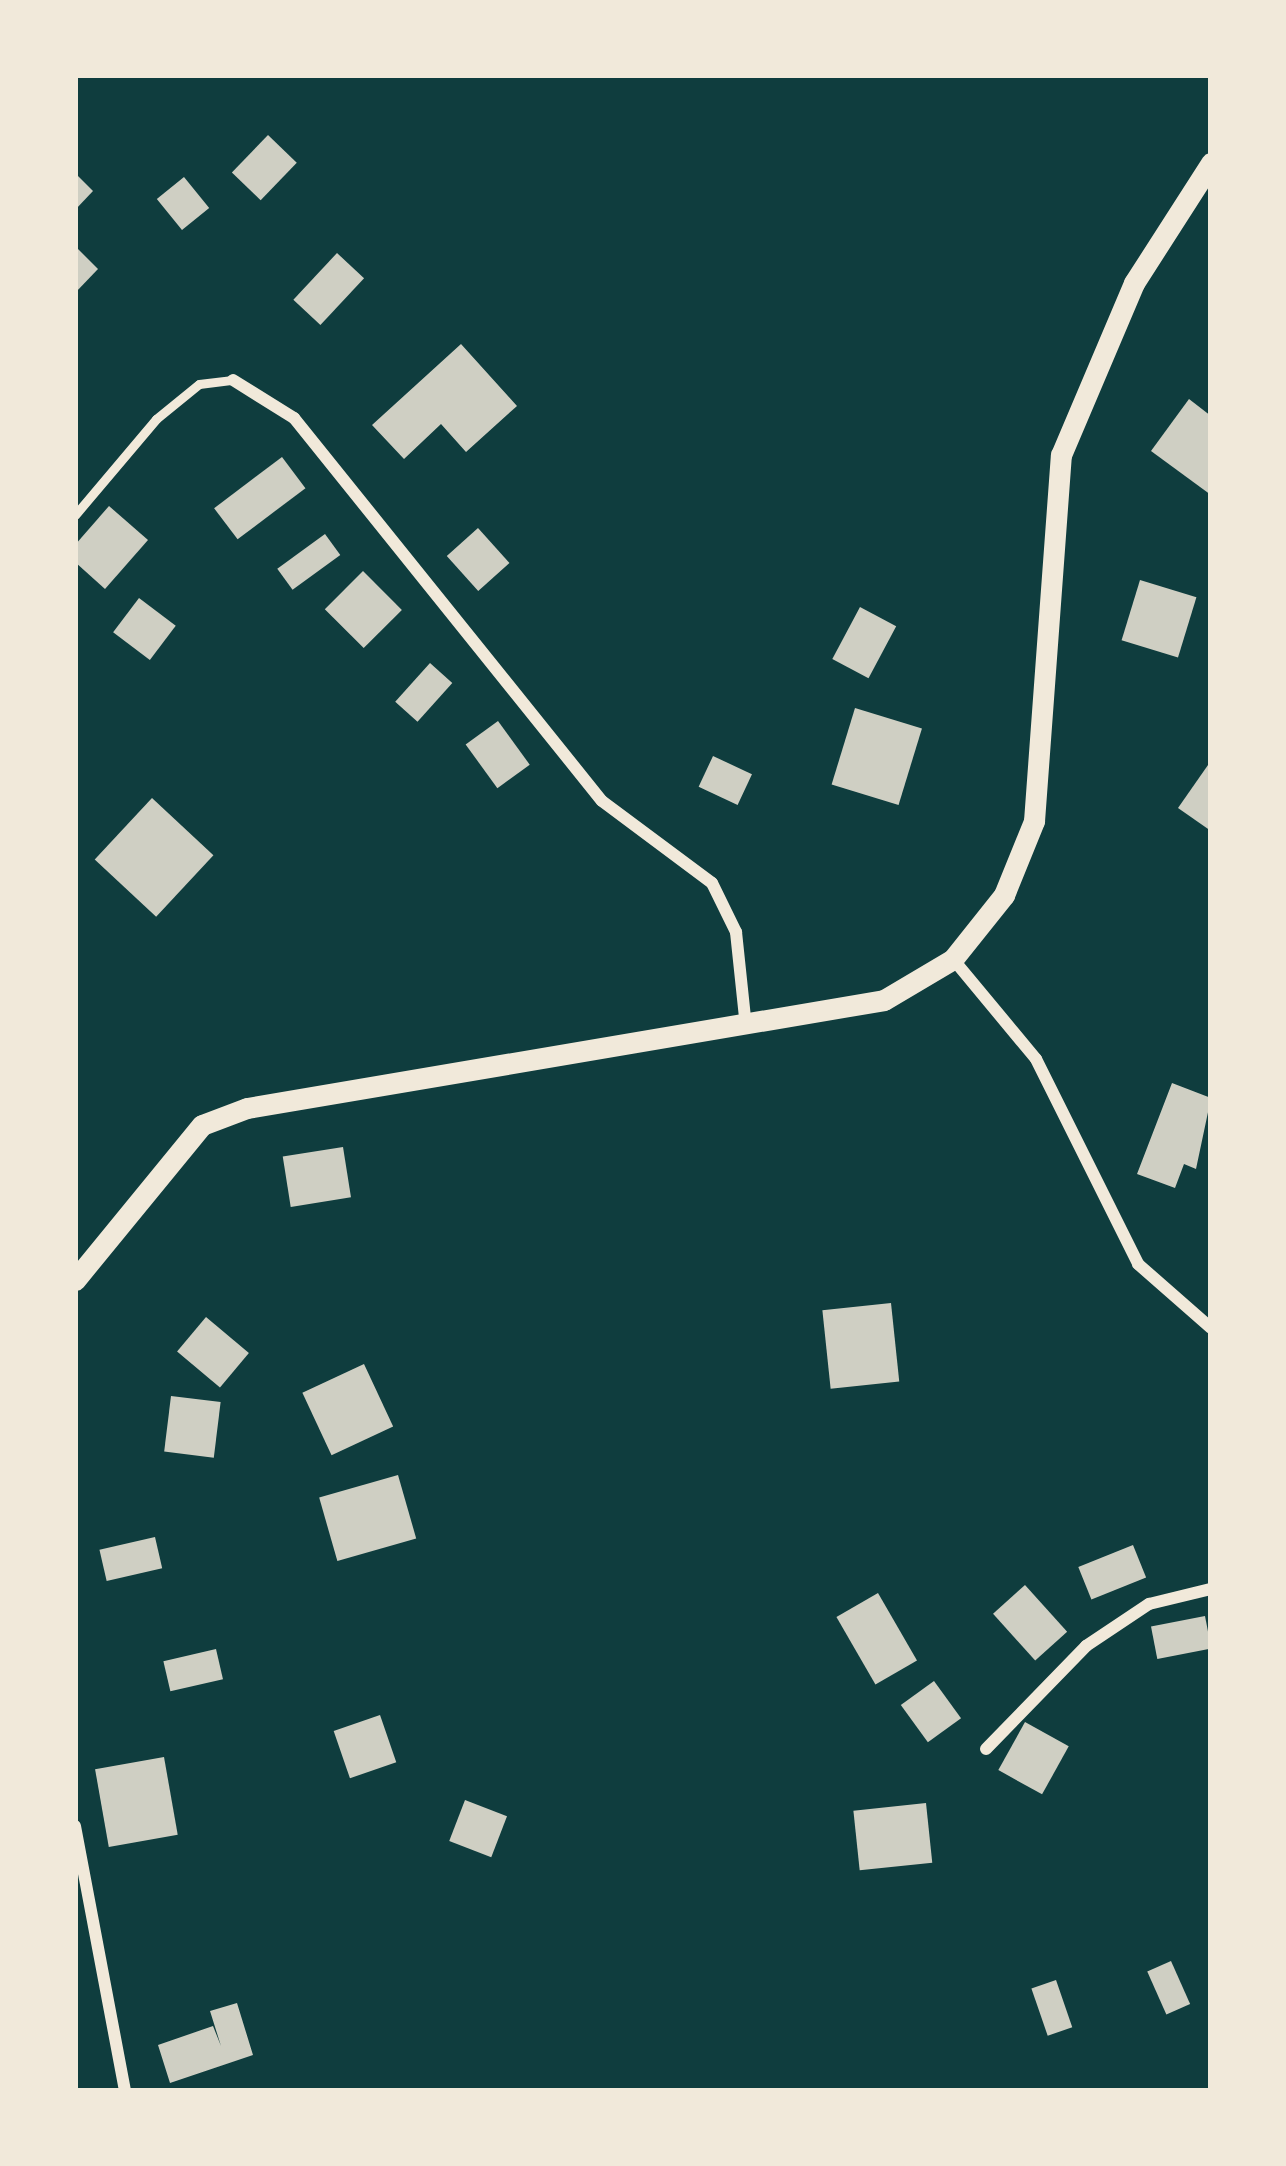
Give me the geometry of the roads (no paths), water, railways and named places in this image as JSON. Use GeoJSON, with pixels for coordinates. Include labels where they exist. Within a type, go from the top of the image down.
{"type":"FeatureCollection","features":[{"type":"Feature","properties":{"kind":"street"},"geometry":{"type":"LineString","coordinates":[[75,1280],[202,1125],[232,1113],[746,1028],[884,1000],[953,958],[1004,895],[1034,821],[1061,455],[1091,367],[1200,194],[1211,163]]}},
{"type":"Feature","properties":{"kind":"street"},"geometry":{"type":"LineString","coordinates":[[233,380],[294,418],[602,800],[712,884],[736,932],[746,1028]]}},
{"type":"Feature","properties":{"kind":"street"},"geometry":{"type":"LineString","coordinates":[[953,958],[1036,1059],[1138,1264],[1211,1328]]}},
{"type":"Feature","properties":{"kind":"street"},"geometry":{"type":"LineString","coordinates":[[986,1749],[1086,1646],[1149,1604],[1211,1589]]}},
{"type":"Feature","properties":{"kind":"street"},"geometry":{"type":"LineString","coordinates":[[75,1826],[125,2091]]}},
{"type":"Feature","properties":{"kind":"lane"},"geometry":{"type":"LineString","coordinates":[[75,515],[156,419],[199,385],[233,380]]}}]}
